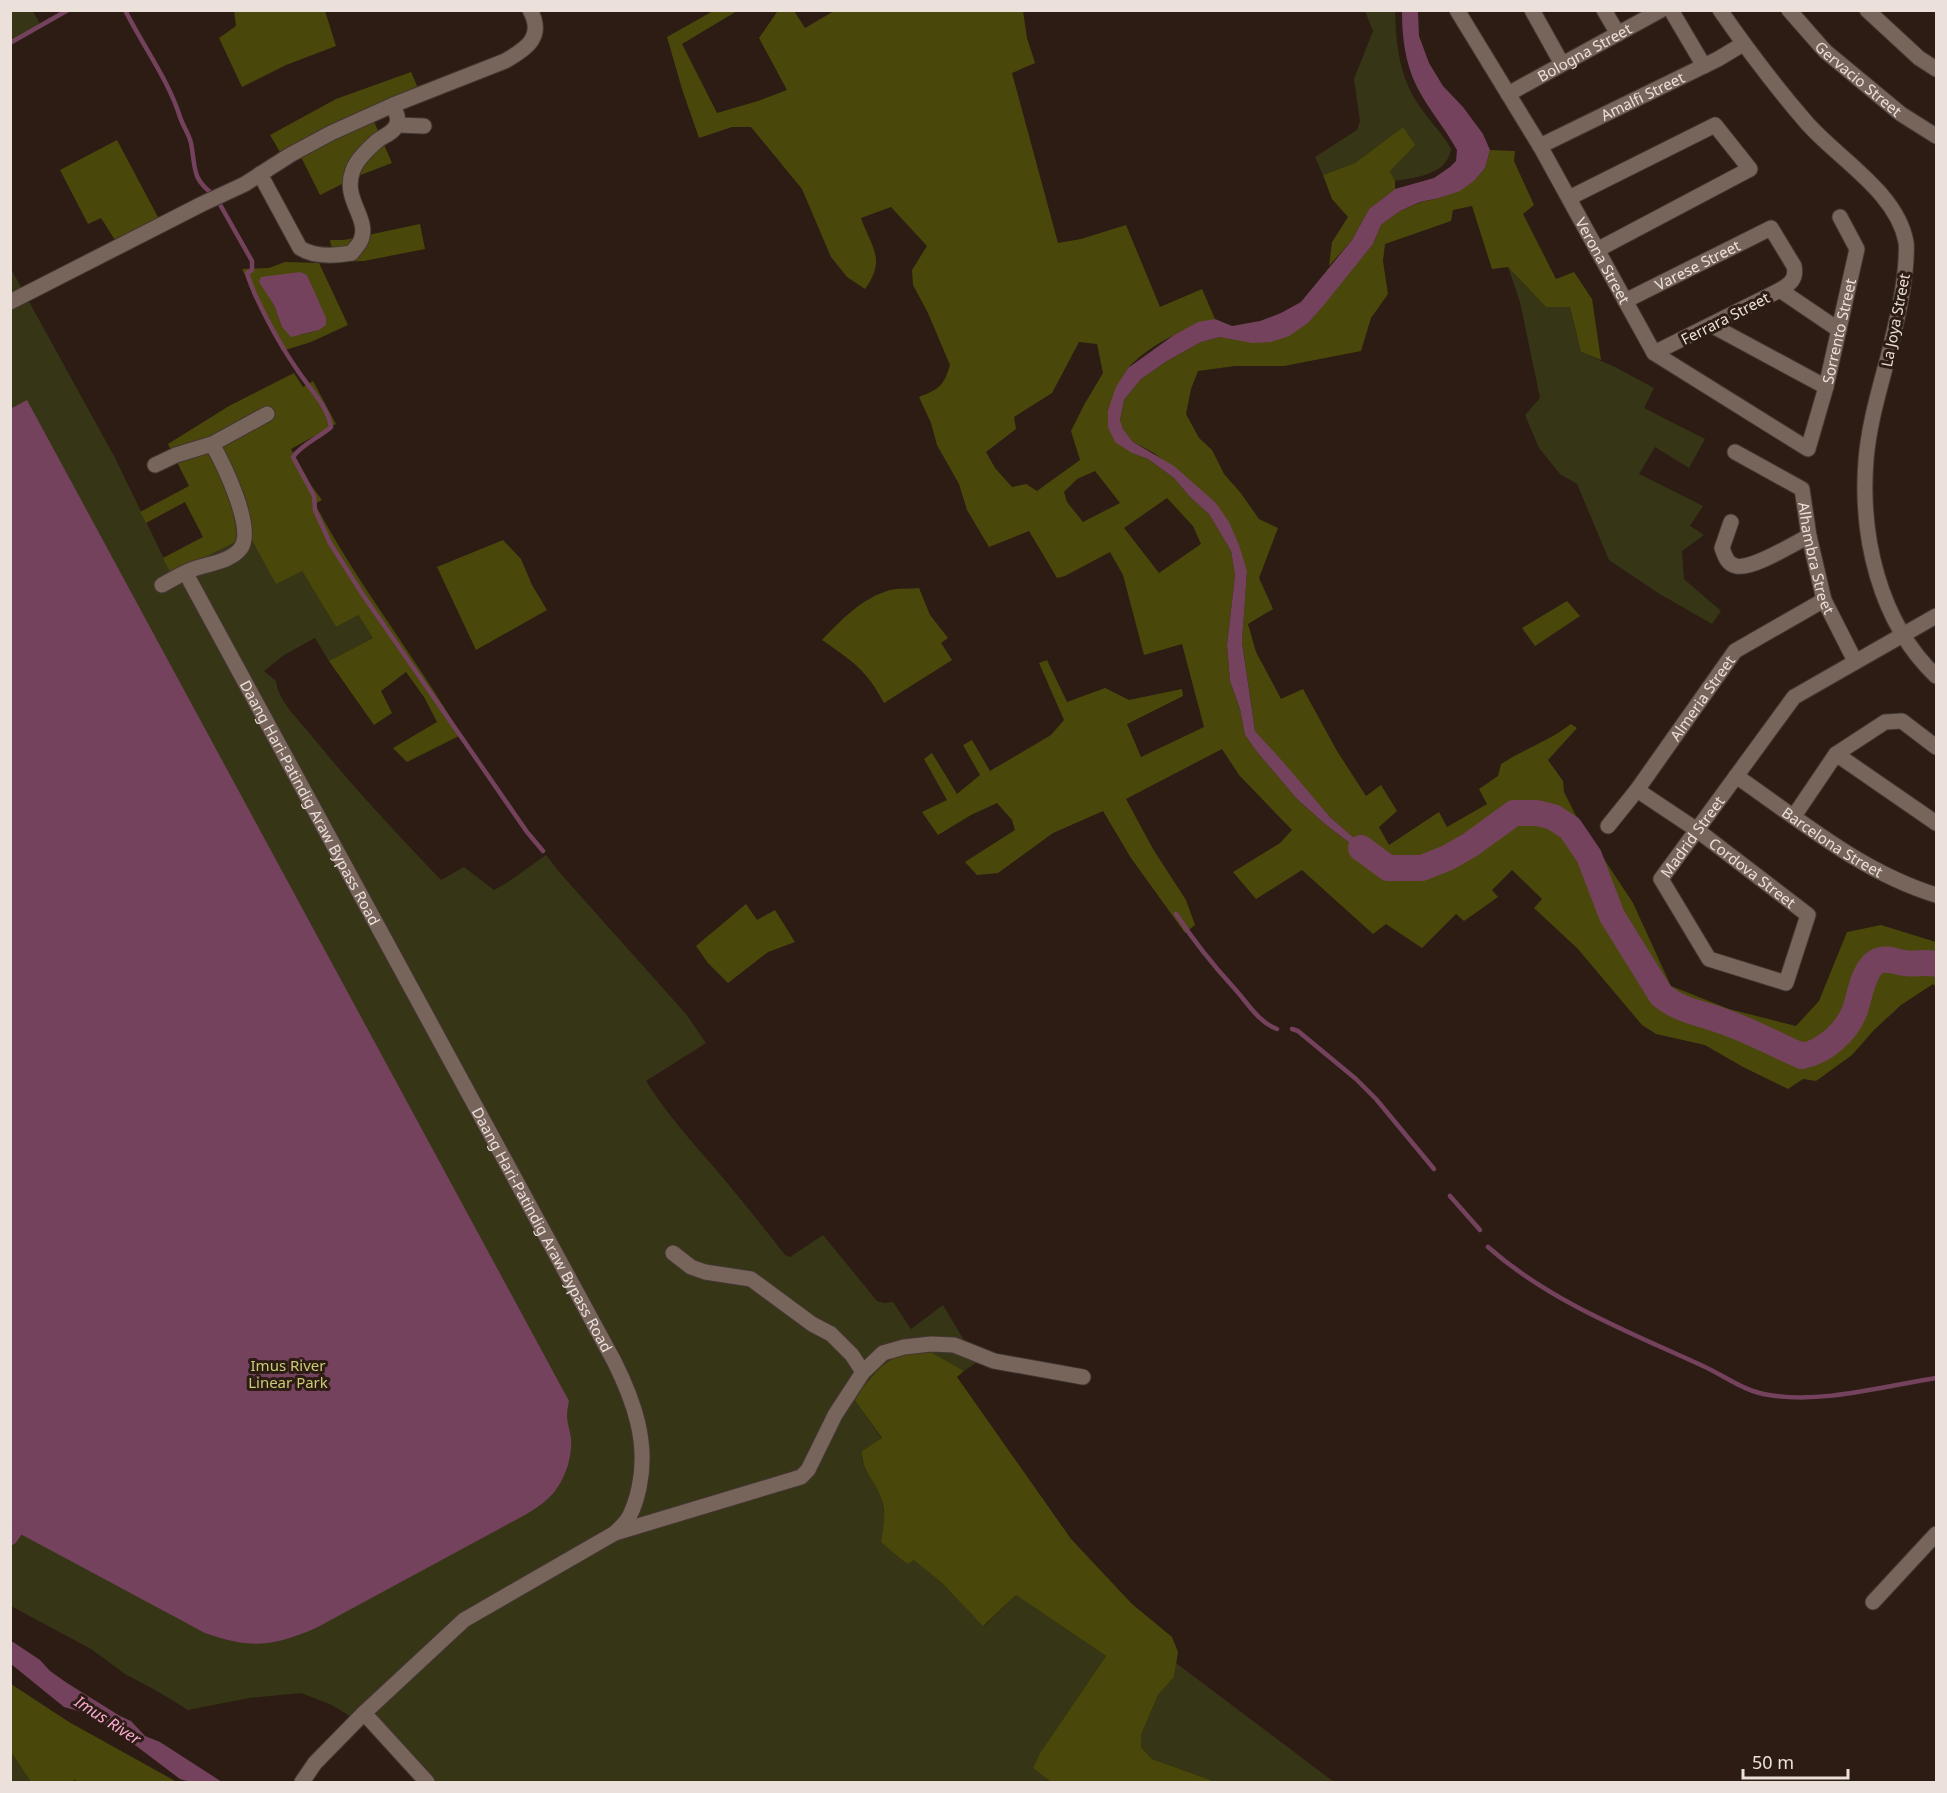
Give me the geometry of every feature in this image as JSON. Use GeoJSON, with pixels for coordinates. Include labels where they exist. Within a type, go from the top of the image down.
{"type":"FeatureCollection","features":[{"type":"Feature","properties":{"kind":"street"},"geometry":{"type":"LineString","coordinates":[[10,303],[245,184],[331,133],[519,53],[532,42],[536,27],[530,10]]}},
{"type":"Feature","properties":{"kind":"street","name":"Verona Street"},"geometry":{"type":"LineString","coordinates":[[1457,10],[1540,146],[1654,353],[1808,449]]}},
{"type":"Feature","properties":{"kind":"street"},"geometry":{"type":"LineString","coordinates":[[1532,10],[1562,64]]}},
{"type":"Feature","properties":{"kind":"street"},"geometry":{"type":"LineString","coordinates":[[1604,10],[1618,34]]}},
{"type":"Feature","properties":{"kind":"street","name":"Bologna Street"},"geometry":{"type":"LineString","coordinates":[[1508,94],[1661,10]]}},
{"type":"Feature","properties":{"kind":"street"},"geometry":{"type":"LineString","coordinates":[[1671,10],[1704,66]]}},
{"type":"Feature","properties":{"kind":"street","name":"La Joya Street"},"geometry":{"type":"LineString","coordinates":[[1720,10],[1743,44],[1807,124],[1882,197],[1896,215],[1907,242],[1905,287],[1871,429],[1865,478],[1867,536],[1876,572],[1902,635],[1919,660],[1936,676]]}},
{"type":"Feature","properties":{"kind":"street","name":"Gervacio Street"},"geometry":{"type":"LineString","coordinates":[[1789,10],[1825,51],[1901,114],[1936,135]]}},
{"type":"Feature","properties":{"kind":"street"},"geometry":{"type":"LineString","coordinates":[[1867,10],[1919,58],[1936,69]]}},
{"type":"Feature","properties":{"kind":"street","name":"Amalfi Street"},"geometry":{"type":"LineString","coordinates":[[1540,146],[1704,66],[1743,44]]}},
{"type":"Feature","properties":{"kind":"street"},"geometry":{"type":"LineString","coordinates":[[260,174],[300,248],[306,252],[318,254],[352,253],[361,241],[363,231],[350,193],[354,168],[377,141],[397,125],[398,117],[393,105]]}},
{"type":"Feature","properties":{"kind":"street"},"geometry":{"type":"LineString","coordinates":[[397,125],[424,126]]}},
{"type":"Feature","properties":{"kind":"street"},"geometry":{"type":"LineString","coordinates":[[1569,198],[1715,125],[1750,169],[1597,250]]}},
{"type":"Feature","properties":{"kind":"street","name":"Sorrento Street"},"geometry":{"type":"LineString","coordinates":[[1808,449],[1826,387],[1857,249],[1840,217]]}},
{"type":"Feature","properties":{"kind":"street","name":"Ferrara Street"},"geometry":{"type":"LineString","coordinates":[[1654,353],[1780,290],[1794,279],[1796,273],[1794,266],[1771,228]]}},
{"type":"Feature","properties":{"kind":"street","name":"Varese Street"},"geometry":{"type":"LineString","coordinates":[[1625,301],[1771,228]]}},
{"type":"Feature","properties":{"kind":"street"},"geometry":{"type":"LineString","coordinates":[[1780,290],[1839,330]]}},
{"type":"Feature","properties":{"kind":"street"},"geometry":{"type":"LineString","coordinates":[[1711,325],[1826,387]]}},
{"type":"Feature","properties":{"kind":"street"},"geometry":{"type":"LineString","coordinates":[[155,465],[176,455],[212,444],[267,414]]}},
{"type":"Feature","properties":{"kind":"street"},"geometry":{"type":"LineString","coordinates":[[162,585],[190,570],[225,559],[240,550],[244,541],[242,516],[235,492],[212,444]]}},
{"type":"Feature","properties":{"kind":"street","name":"Alhambra Street"},"geometry":{"type":"LineString","coordinates":[[1735,452],[1802,489],[1809,536],[1824,600],[1855,661]]}},
{"type":"Feature","properties":{"kind":"street"},"geometry":{"type":"LineString","coordinates":[[1731,522],[1722,548],[1726,560],[1734,566],[1747,566],[1809,536]]}},
{"type":"Feature","properties":{"kind":"street","name":"Daang Hari-Patindig Araw Bypass Road"},"geometry":{"type":"LineString","coordinates":[[190,581],[626,1385],[642,1441],[643,1470],[630,1515],[615,1533],[473,1613],[364,1713],[315,1763],[302,1782]]}},
{"type":"Feature","properties":{"kind":"street","name":"Almeria Street"},"geometry":{"type":"LineString","coordinates":[[1608,826],[1637,790],[1735,651],[1824,600]]}},
{"type":"Feature","properties":{"kind":"street","name":"Madrid Street"},"geometry":{"type":"LineString","coordinates":[[1808,915],[1786,983],[1709,959],[1661,879],[1794,697],[1936,616]]}},
{"type":"Feature","properties":{"kind":"street"},"geometry":{"type":"LineString","coordinates":[[1794,816],[1836,754],[1885,722],[1902,721],[1936,747]]}},
{"type":"Feature","properties":{"kind":"street"},"geometry":{"type":"LineString","coordinates":[[1836,754],[1936,823]]}},
{"type":"Feature","properties":{"kind":"street","name":"Barcelona Street"},"geometry":{"type":"LineString","coordinates":[[1736,776],[1860,862],[1910,887],[1936,895]]}},
{"type":"Feature","properties":{"kind":"street","name":"Cordova Street"},"geometry":{"type":"LineString","coordinates":[[1637,790],[1697,830],[1808,915]]}},
{"type":"Feature","properties":{"kind":"street"},"geometry":{"type":"LineString","coordinates":[[673,1253],[691,1267],[705,1272],[751,1279],[812,1324],[831,1334],[852,1355],[863,1372]]}},
{"type":"Feature","properties":{"kind":"street"},"geometry":{"type":"LineString","coordinates":[[615,1533],[648,1525],[801,1477],[808,1470],[835,1415],[863,1372],[883,1353],[904,1347],[931,1344],[954,1345],[994,1361],[1083,1377]]}},
{"type":"Feature","properties":{"kind":"street"},"geometry":{"type":"LineString","coordinates":[[1873,1602],[1936,1534]]}},
{"type":"Feature","properties":{"kind":"street"},"geometry":{"type":"LineString","coordinates":[[364,1713],[427,1782]]}},
{"type":"Feature","properties":{"kind":"green space"},"geometry":{"type":"Polygon","coordinates":[[[11,10],[33,11],[41,26],[11,43],[11,10]]]}},
{"type":"Feature","properties":{"kind":"green space"},"geometry":{"type":"Polygon","coordinates":[[[1365,11],[1395,11],[1398,47],[1407,82],[1418,104],[1451,149],[1444,164],[1430,173],[1395,181],[1390,171],[1403,127],[1355,163],[1323,175],[1315,157],[1357,130],[1360,121],[1354,79],[1373,31],[1365,11]]]}},
{"type":"Feature","properties":{"kind":"green space"},"geometry":{"type":"Polygon","coordinates":[[[10,267],[114,456],[171,573],[249,534],[302,571],[336,627],[357,614],[373,638],[329,661],[315,638],[284,655],[264,671],[276,681],[281,696],[290,710],[374,809],[441,880],[464,867],[494,890],[546,855],[686,1014],[706,1043],[646,1081],[680,1128],[785,1255],[790,1257],[823,1235],[877,1301],[893,1302],[911,1329],[943,1305],[977,1362],[964,1371],[948,1363],[853,1398],[882,1439],[862,1451],[862,1460],[881,1496],[885,1517],[906,1564],[914,1559],[942,1583],[984,1626],[1016,1595],[1106,1656],[1040,1753],[1033,1768],[1051,1782],[416,1782],[364,1725],[332,1705],[301,1693],[249,1698],[188,1710],[125,1674],[91,1649],[11,1606],[10,267]]]}},
{"type":"Feature","properties":{"kind":"green space"},"geometry":{"type":"Polygon","coordinates":[[[1508,267],[1546,307],[1570,307],[1581,352],[1654,388],[1644,408],[1705,439],[1689,468],[1655,447],[1639,474],[1703,506],[1690,526],[1704,535],[1682,551],[1684,579],[1721,611],[1712,624],[1658,593],[1609,560],[1577,484],[1560,474],[1539,448],[1525,415],[1540,398],[1520,302],[1508,267]]]}},
{"type":"Feature","properties":{"kind":"green space"},"geometry":{"type":"Polygon","coordinates":[[[1176,1663],[1334,1782],[1216,1782],[1152,1759],[1141,1747],[1141,1735],[1158,1695],[1174,1677],[1176,1663]]]}},
{"type":"Feature","properties":{"kind":"green space"},"geometry":{"type":"Polygon","coordinates":[[[11,1752],[31,1782],[11,1782],[11,1752]]]}},
{"type":"Feature","properties":{"kind":"shaded area"},"geometry":{"type":"Polygon","coordinates":[[[234,11],[325,11],[336,46],[286,65],[242,87],[219,38],[236,26],[234,11]]]}},
{"type":"Feature","properties":{"kind":"shaded area"},"geometry":{"type":"Polygon","coordinates":[[[713,11],[737,11],[682,44],[717,113],[787,90],[759,38],[777,11],[794,11],[805,28],[834,11],[1023,11],[1027,38],[1035,63],[1012,73],[1058,243],[1081,239],[1126,225],[1160,307],[1202,289],[1215,319],[1169,337],[1137,359],[1123,377],[1108,410],[1132,453],[1148,459],[1174,478],[1209,514],[1231,551],[1235,575],[1227,645],[1230,681],[1240,709],[1245,735],[1297,799],[1372,860],[1386,867],[1330,817],[1255,731],[1242,641],[1247,571],[1216,503],[1154,453],[1133,442],[1123,429],[1120,420],[1124,400],[1141,379],[1201,342],[1220,337],[1236,339],[1308,323],[1373,244],[1381,225],[1400,211],[1460,190],[1475,180],[1485,168],[1490,150],[1515,151],[1514,161],[1534,205],[1523,214],[1556,279],[1574,272],[1592,299],[1601,360],[1581,352],[1570,307],[1546,307],[1508,267],[1492,269],[1472,206],[1453,210],[1451,221],[1385,244],[1383,261],[1388,294],[1371,318],[1361,351],[1284,366],[1235,366],[1198,371],[1191,389],[1186,414],[1199,438],[1212,450],[1224,474],[1259,519],[1278,528],[1259,578],[1273,609],[1248,624],[1256,652],[1281,699],[1303,689],[1337,751],[1366,796],[1381,785],[1397,811],[1379,827],[1389,845],[1439,812],[1447,827],[1487,804],[1479,789],[1498,776],[1501,764],[1571,724],[1577,728],[1548,760],[1563,781],[1564,792],[1577,818],[1633,903],[1671,986],[1729,1009],[1796,1026],[1819,1001],[1847,932],[1881,925],[1936,942],[1936,987],[1933,984],[1901,1005],[1852,1055],[1816,1081],[1803,1079],[1788,1089],[1705,1045],[1656,1034],[1642,1025],[1578,949],[1534,908],[1542,899],[1512,870],[1492,890],[1498,897],[1464,921],[1456,914],[1422,948],[1386,924],[1373,934],[1302,870],[1256,899],[1233,872],[1280,843],[1292,830],[1239,775],[1222,749],[1126,799],[1153,849],[1186,900],[1195,925],[1185,933],[1131,858],[1103,811],[1053,833],[998,873],[977,875],[965,862],[1015,830],[1012,820],[997,803],[971,815],[938,835],[922,812],[947,800],[924,759],[932,753],[957,794],[980,775],[963,745],[972,740],[990,771],[1051,735],[1064,720],[1039,663],[1047,660],[1067,702],[1105,688],[1129,700],[1182,689],[1183,696],[1127,724],[1141,757],[1204,727],[1182,644],[1144,655],[1123,575],[1110,552],[1057,578],[1029,531],[989,547],[967,510],[959,484],[937,445],[931,423],[919,397],[940,386],[950,365],[928,313],[913,285],[912,270],[927,246],[891,207],[861,218],[875,253],[875,269],[865,289],[847,277],[831,257],[802,189],[751,127],[732,127],[699,138],[667,37],[713,11]],[[1079,342],[1052,393],[1014,417],[1016,429],[986,452],[995,468],[1012,487],[1026,484],[1037,491],[1080,460],[1071,431],[1103,373],[1097,344],[1079,342]],[[1095,471],[1077,479],[1064,492],[1067,502],[1083,522],[1120,503],[1095,471]],[[1167,498],[1124,528],[1159,573],[1201,544],[1193,526],[1167,498]]]}},
{"type":"Feature","properties":{"kind":"shaded area"},"geometry":{"type":"Polygon","coordinates":[[[411,72],[418,88],[369,110],[392,163],[358,176],[320,195],[295,145],[280,152],[270,135],[336,99],[411,72]]]}},
{"type":"Feature","properties":{"kind":"shaded area"},"geometry":{"type":"Polygon","coordinates":[[[1403,127],[1415,145],[1390,171],[1395,181],[1395,189],[1369,209],[1352,240],[1329,266],[1332,242],[1348,217],[1332,199],[1323,175],[1355,163],[1403,127]]]}},
{"type":"Feature","properties":{"kind":"shaded area"},"geometry":{"type":"Polygon","coordinates":[[[117,140],[159,219],[115,240],[101,218],[88,224],[60,170],[117,140]]]}},
{"type":"Feature","properties":{"kind":"shaded area"},"geometry":{"type":"Polygon","coordinates":[[[420,224],[425,249],[364,261],[335,262],[330,240],[344,240],[420,224]]]}},
{"type":"Feature","properties":{"kind":"shaded area"},"geometry":{"type":"Polygon","coordinates":[[[285,262],[319,263],[348,325],[311,342],[282,351],[242,269],[269,268],[285,262]],[[307,275],[260,282],[274,305],[282,327],[300,335],[319,330],[312,287],[307,275]]]}},
{"type":"Feature","properties":{"kind":"shaded area"},"geometry":{"type":"Polygon","coordinates":[[[294,373],[303,387],[313,381],[336,424],[291,449],[322,500],[315,504],[349,563],[461,735],[407,762],[393,748],[437,722],[424,697],[406,672],[381,691],[392,713],[374,725],[329,661],[373,638],[358,615],[336,627],[302,571],[276,584],[249,535],[171,574],[163,558],[203,537],[185,502],[146,523],[140,512],[189,486],[168,444],[229,406],[294,373]]]}},
{"type":"Feature","properties":{"kind":"shaded area"},"geometry":{"type":"Polygon","coordinates":[[[503,540],[521,559],[532,585],[547,610],[476,650],[437,567],[503,540]]]}},
{"type":"Feature","properties":{"kind":"shaded area"},"geometry":{"type":"Polygon","coordinates":[[[919,588],[930,615],[948,638],[941,643],[952,660],[884,703],[858,667],[822,640],[844,618],[870,598],[890,590],[919,588]]]}},
{"type":"Feature","properties":{"kind":"shaded area"},"geometry":{"type":"Polygon","coordinates":[[[1567,601],[1580,616],[1535,646],[1522,628],[1567,601]]]}},
{"type":"Feature","properties":{"kind":"shaded area"},"geometry":{"type":"Polygon","coordinates":[[[746,904],[757,920],[775,910],[795,942],[768,952],[728,983],[708,963],[696,946],[746,904]]]}},
{"type":"Feature","properties":{"kind":"shaded area"},"geometry":{"type":"Polygon","coordinates":[[[919,1351],[932,1353],[964,1371],[957,1377],[1071,1539],[1132,1604],[1172,1637],[1178,1652],[1174,1677],[1158,1695],[1141,1735],[1141,1747],[1152,1759],[1216,1782],[1051,1782],[1033,1768],[1040,1753],[1106,1656],[1016,1595],[983,1626],[942,1583],[914,1560],[907,1564],[881,1542],[884,1507],[868,1474],[862,1451],[882,1438],[853,1398],[881,1367],[898,1355],[919,1351]]]}},
{"type":"Feature","properties":{"kind":"shaded area"},"geometry":{"type":"Polygon","coordinates":[[[11,1684],[69,1722],[177,1782],[78,1782],[75,1780],[71,1782],[31,1782],[11,1752],[11,1684]]]}},
{"type":"Feature","properties":{"kind":"water"},"geometry":{"type":"Polygon","coordinates":[[[1402,11],[1418,11],[1419,36],[1429,63],[1443,86],[1463,107],[1483,134],[1490,150],[1485,168],[1475,180],[1460,191],[1420,202],[1400,211],[1381,225],[1373,244],[1308,323],[1289,336],[1271,342],[1252,343],[1220,337],[1201,342],[1141,379],[1124,400],[1120,420],[1123,429],[1133,442],[1174,466],[1216,503],[1229,522],[1239,545],[1247,571],[1242,642],[1255,731],[1330,817],[1388,868],[1372,860],[1297,799],[1245,735],[1240,709],[1230,681],[1227,645],[1235,575],[1231,551],[1209,514],[1174,478],[1148,459],[1132,453],[1115,442],[1108,427],[1108,410],[1116,387],[1128,368],[1174,335],[1198,322],[1215,319],[1232,326],[1260,321],[1301,302],[1352,240],[1369,209],[1395,189],[1434,178],[1456,161],[1457,150],[1426,103],[1413,78],[1405,50],[1402,11]]]}},
{"type":"Feature","properties":{"kind":"water"},"geometry":{"type":"Polygon","coordinates":[[[300,272],[307,275],[326,318],[326,325],[319,330],[291,337],[282,327],[274,305],[259,282],[261,277],[300,272]]]}},
{"type":"Feature","properties":{"kind":"water","name":"Imus River Linear Park"},"geometry":{"type":"Polygon","coordinates":[[[27,400],[569,1401],[567,1416],[571,1444],[569,1462],[561,1482],[539,1506],[316,1628],[273,1642],[261,1644],[235,1642],[205,1633],[11,1529],[10,406],[12,408],[27,400]]]}},
{"type":"Feature","properties":{"kind":"water","name":"Imus River"},"geometry":{"type":"Polygon","coordinates":[[[13,1642],[40,1660],[50,1671],[67,1683],[131,1721],[145,1736],[160,1742],[222,1782],[190,1782],[180,1779],[119,1733],[78,1711],[64,1707],[11,1664],[11,1643],[13,1642]]]}},
{"type":"Feature","properties":{"kind":"waterway"},"geometry":{"type":"LineString","coordinates":[[10,43],[68,10]]}},
{"type":"Feature","properties":{"kind":"waterway"},"geometry":{"type":"LineString","coordinates":[[125,10],[175,103],[190,140],[198,178],[214,195]]}},
{"type":"Feature","properties":{"kind":"waterway"},"geometry":{"type":"LineString","coordinates":[[218,201],[252,261],[252,270],[247,273],[262,309],[283,347],[322,404],[329,419],[331,427],[293,457],[314,496],[315,510],[330,543],[363,595],[527,832],[543,851]]}},
{"type":"Feature","properties":{"kind":"waterway"},"geometry":{"type":"LineString","coordinates":[[1361,848],[1388,868],[1422,868],[1470,845],[1514,813],[1537,813],[1553,817],[1570,828],[1589,856],[1612,916],[1661,995],[1684,1008],[1735,1026],[1802,1056],[1818,1050],[1841,1033],[1855,1010],[1865,976],[1878,961],[1936,964]]}},
{"type":"Feature","properties":{"kind":"waterway"},"geometry":{"type":"LineString","coordinates":[[1176,914],[1253,1011],[1264,1022],[1277,1029]]}},
{"type":"Feature","properties":{"kind":"waterway"},"geometry":{"type":"LineString","coordinates":[[1292,1029],[1298,1031],[1356,1079],[1376,1099],[1434,1169]]}},
{"type":"Feature","properties":{"kind":"waterway"},"geometry":{"type":"LineString","coordinates":[[1450,1196],[1480,1230]]}},
{"type":"Feature","properties":{"kind":"waterway"},"geometry":{"type":"LineString","coordinates":[[1488,1247],[1537,1284],[1563,1299],[1619,1328],[1760,1393],[1789,1397],[1831,1396],[1936,1378]]}},
{"type":"Feature","properties":{"kind":"waterway"},"geometry":{"type":"LineString","coordinates":[[10,1538],[15,1531]]}}]}
